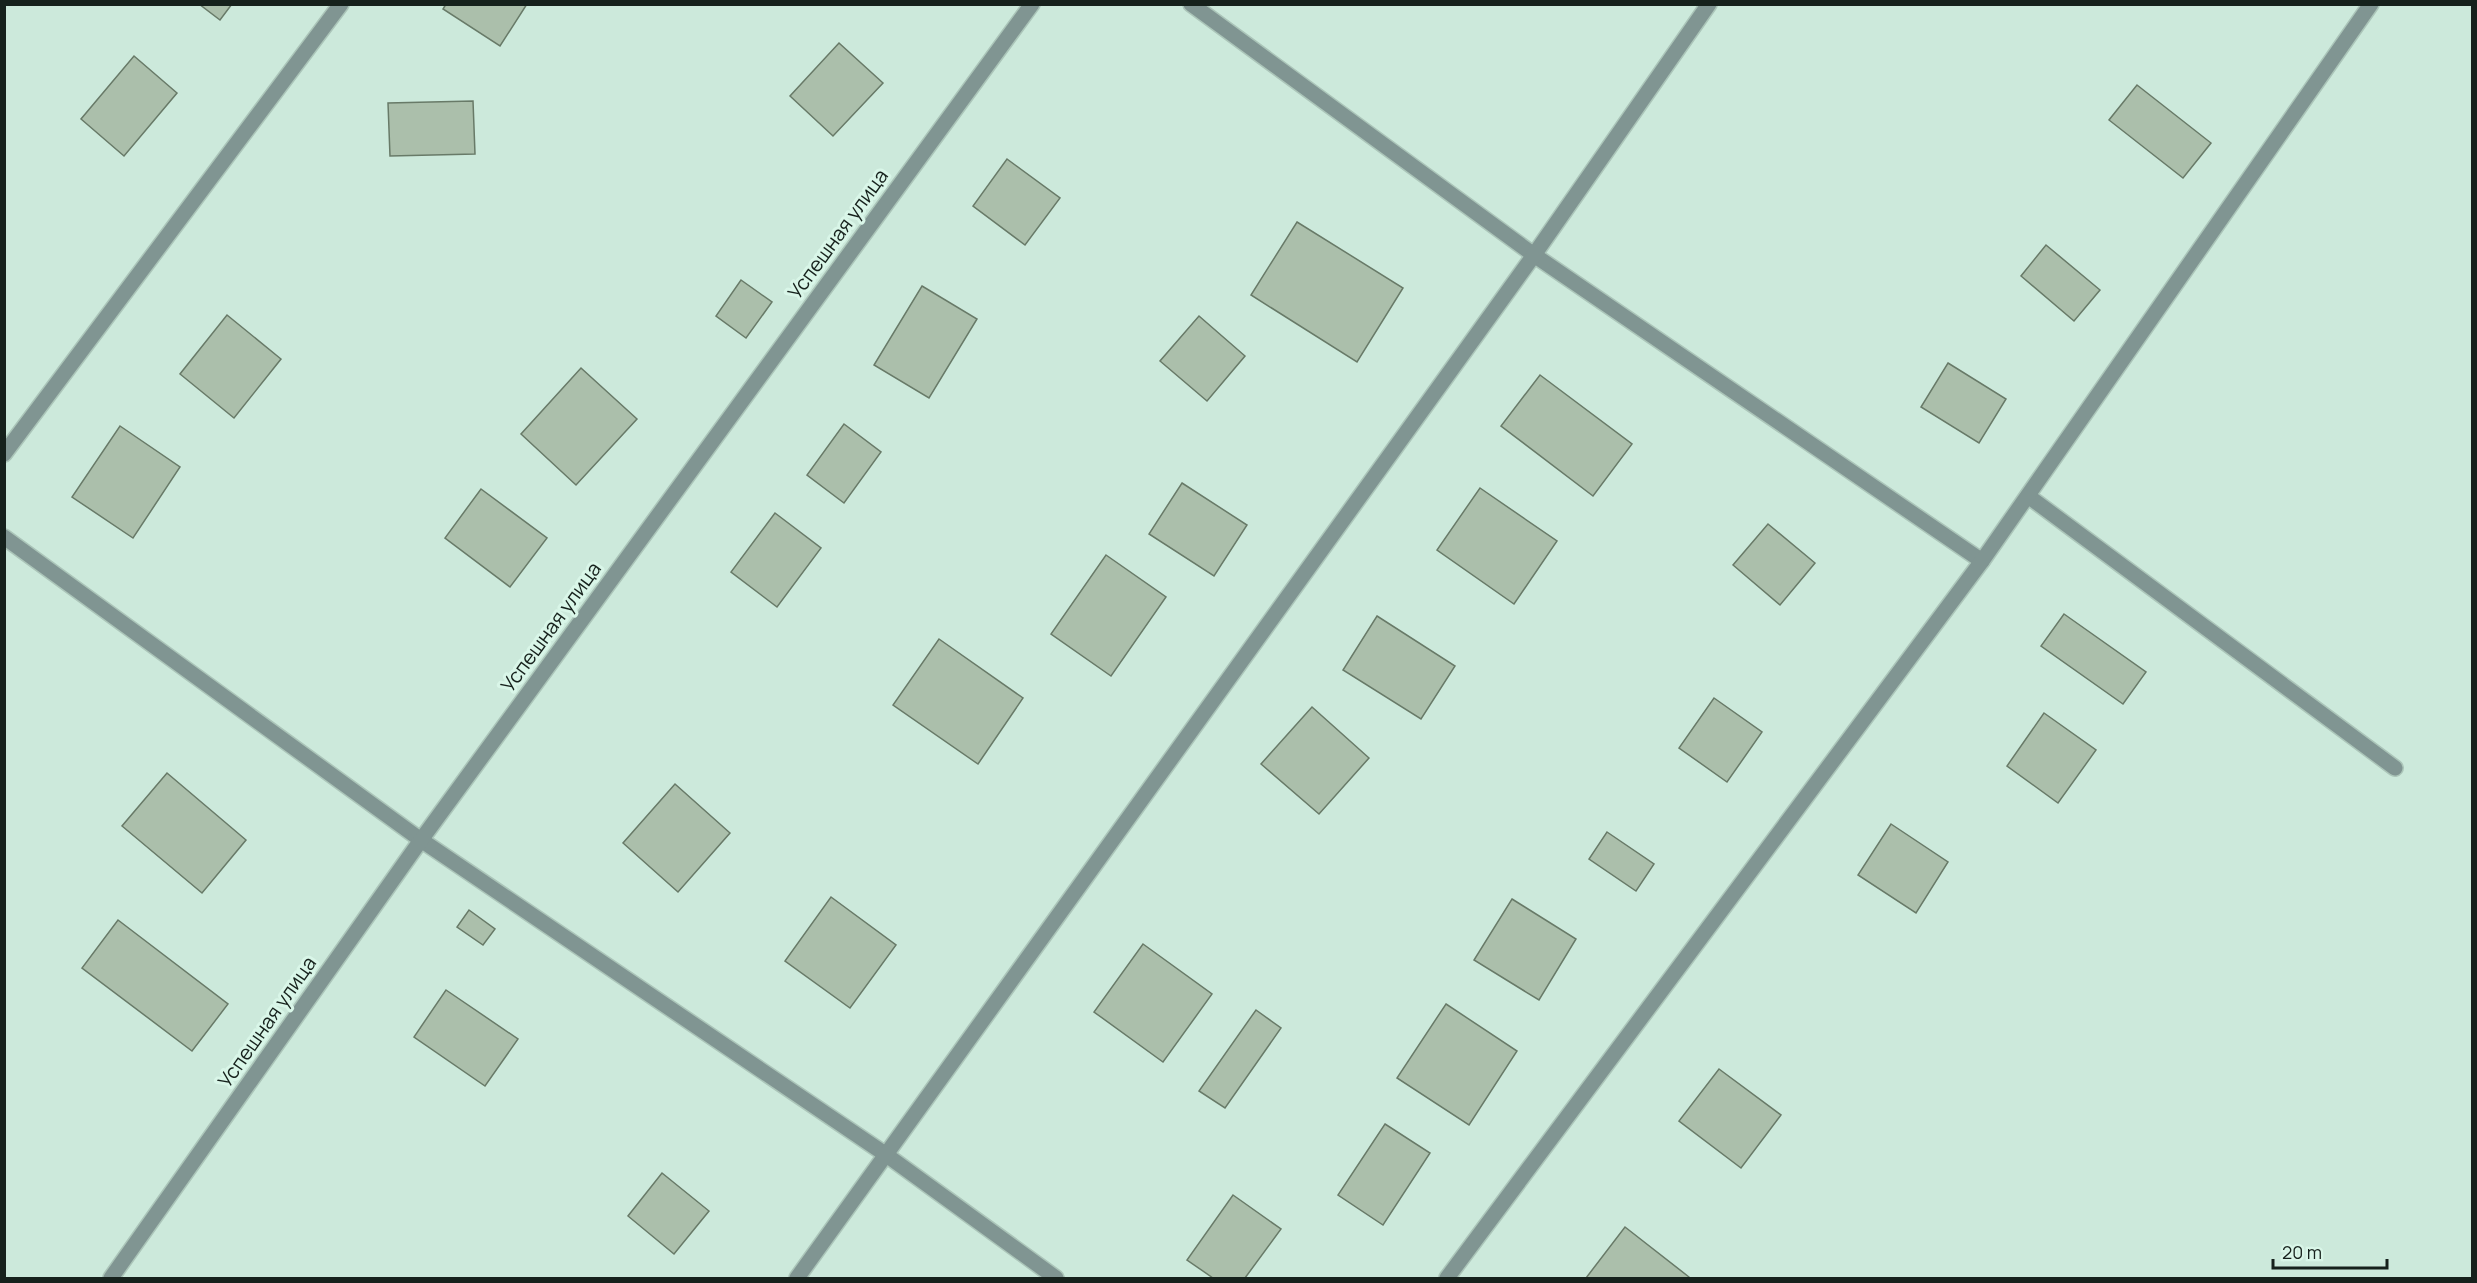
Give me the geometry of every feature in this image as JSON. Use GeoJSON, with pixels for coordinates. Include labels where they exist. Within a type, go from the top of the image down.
{"type":"FeatureCollection","features":[{"type":"Feature","properties":{"kind":"street"},"geometry":{"type":"LineString","coordinates":[[4,454],[341,4]]}},
{"type":"Feature","properties":{"kind":"street","name":"Успешная улица"},"geometry":{"type":"LineString","coordinates":[[111,1278],[421,840],[1032,4]]}},
{"type":"Feature","properties":{"kind":"street"},"geometry":{"type":"LineString","coordinates":[[1191,4],[1534,255],[1982,561]]}},
{"type":"Feature","properties":{"kind":"street"},"geometry":{"type":"LineString","coordinates":[[797,1278],[1534,255],[1709,4]]}},
{"type":"Feature","properties":{"kind":"street"},"geometry":{"type":"LineString","coordinates":[[1447,1278],[1982,561],[2371,4]]}},
{"type":"Feature","properties":{"kind":"street"},"geometry":{"type":"LineString","coordinates":[[2028,496],[2395,768]]}},
{"type":"Feature","properties":{"kind":"street"},"geometry":{"type":"LineString","coordinates":[[4,537],[421,840],[885,1154],[1056,1278]]}},
{"type":"Feature","properties":{"kind":"building"},"geometry":{"type":"Polygon","coordinates":[[[199,4],[232,4],[220,20],[199,4]]]}},
{"type":"Feature","properties":{"kind":"building"},"geometry":{"type":"Polygon","coordinates":[[[446,4],[527,4],[500,46],[443,9],[446,4]]]}},
{"type":"Feature","properties":{"kind":"building"},"geometry":{"type":"Polygon","coordinates":[[[839,43],[883,83],[833,136],[790,96],[839,43]]]}},
{"type":"Feature","properties":{"kind":"building"},"geometry":{"type":"Polygon","coordinates":[[[134,56],[177,93],[124,156],[81,119],[134,56]]]}},
{"type":"Feature","properties":{"kind":"building"},"geometry":{"type":"Polygon","coordinates":[[[2137,85],[2211,143],[2183,178],[2109,120],[2137,85]]]}},
{"type":"Feature","properties":{"kind":"building"},"geometry":{"type":"Polygon","coordinates":[[[473,101],[475,154],[390,156],[388,103],[473,101]]]}},
{"type":"Feature","properties":{"kind":"building"},"geometry":{"type":"Polygon","coordinates":[[[1007,159],[1060,198],[1025,245],[973,206],[1007,159]]]}},
{"type":"Feature","properties":{"kind":"building"},"geometry":{"type":"Polygon","coordinates":[[[1297,222],[1403,288],[1357,362],[1251,295],[1297,222]]]}},
{"type":"Feature","properties":{"kind":"building"},"geometry":{"type":"Polygon","coordinates":[[[2046,245],[2100,290],[2074,321],[2021,276],[2046,245]]]}},
{"type":"Feature","properties":{"kind":"building"},"geometry":{"type":"Polygon","coordinates":[[[741,280],[772,302],[746,338],[716,316],[741,280]]]}},
{"type":"Feature","properties":{"kind":"building"},"geometry":{"type":"Polygon","coordinates":[[[922,286],[977,319],[929,398],[874,365],[922,286]]]}},
{"type":"Feature","properties":{"kind":"building"},"geometry":{"type":"Polygon","coordinates":[[[227,315],[281,359],[234,418],[180,374],[227,315]]]}},
{"type":"Feature","properties":{"kind":"building"},"geometry":{"type":"Polygon","coordinates":[[[1199,316],[1245,356],[1207,401],[1160,361],[1199,316]]]}},
{"type":"Feature","properties":{"kind":"building"},"geometry":{"type":"Polygon","coordinates":[[[1948,363],[2006,399],[1979,443],[1921,407],[1948,363]]]}},
{"type":"Feature","properties":{"kind":"building"},"geometry":{"type":"Polygon","coordinates":[[[581,368],[637,419],[576,485],[521,434],[581,368]]]}},
{"type":"Feature","properties":{"kind":"building"},"geometry":{"type":"Polygon","coordinates":[[[1540,375],[1632,444],[1593,496],[1501,426],[1540,375]]]}},
{"type":"Feature","properties":{"kind":"building"},"geometry":{"type":"Polygon","coordinates":[[[844,424],[881,452],[844,503],[807,475],[844,424]]]}},
{"type":"Feature","properties":{"kind":"building"},"geometry":{"type":"Polygon","coordinates":[[[120,426],[180,467],[133,538],[72,497],[120,426]]]}},
{"type":"Feature","properties":{"kind":"building"},"geometry":{"type":"Polygon","coordinates":[[[1182,483],[1247,525],[1214,576],[1149,534],[1182,483]]]}},
{"type":"Feature","properties":{"kind":"building"},"geometry":{"type":"Polygon","coordinates":[[[1480,488],[1557,541],[1514,604],[1437,550],[1480,488]]]}},
{"type":"Feature","properties":{"kind":"building"},"geometry":{"type":"Polygon","coordinates":[[[481,489],[547,538],[510,587],[445,538],[481,489]]]}},
{"type":"Feature","properties":{"kind":"building"},"geometry":{"type":"Polygon","coordinates":[[[775,513],[821,548],[777,607],[731,572],[775,513]]]}},
{"type":"Feature","properties":{"kind":"building"},"geometry":{"type":"Polygon","coordinates":[[[1768,524],[1815,563],[1780,605],[1733,565],[1768,524]]]}},
{"type":"Feature","properties":{"kind":"building"},"geometry":{"type":"Polygon","coordinates":[[[1106,555],[1166,597],[1111,676],[1051,634],[1106,555]]]}},
{"type":"Feature","properties":{"kind":"building"},"geometry":{"type":"Polygon","coordinates":[[[2064,614],[2146,672],[2123,704],[2041,646],[2064,614]]]}},
{"type":"Feature","properties":{"kind":"building"},"geometry":{"type":"Polygon","coordinates":[[[1377,616],[1455,666],[1421,719],[1343,670],[1377,616]]]}},
{"type":"Feature","properties":{"kind":"building"},"geometry":{"type":"Polygon","coordinates":[[[939,639],[1023,698],[978,764],[893,705],[939,639]]]}},
{"type":"Feature","properties":{"kind":"building"},"geometry":{"type":"Polygon","coordinates":[[[1714,698],[1762,732],[1727,782],[1679,748],[1714,698]]]}},
{"type":"Feature","properties":{"kind":"building"},"geometry":{"type":"Polygon","coordinates":[[[1312,707],[1369,758],[1319,814],[1261,764],[1312,707]]]}},
{"type":"Feature","properties":{"kind":"building"},"geometry":{"type":"Polygon","coordinates":[[[2044,713],[2096,750],[2058,803],[2007,766],[2044,713]]]}},
{"type":"Feature","properties":{"kind":"building"},"geometry":{"type":"Polygon","coordinates":[[[167,773],[246,840],[202,893],[122,826],[167,773]]]}},
{"type":"Feature","properties":{"kind":"building"},"geometry":{"type":"Polygon","coordinates":[[[675,784],[730,833],[678,892],[623,843],[675,784]]]}},
{"type":"Feature","properties":{"kind":"building"},"geometry":{"type":"Polygon","coordinates":[[[1891,824],[1948,862],[1916,913],[1858,875],[1891,824]]]}},
{"type":"Feature","properties":{"kind":"building"},"geometry":{"type":"Polygon","coordinates":[[[1607,832],[1654,864],[1636,891],[1589,859],[1607,832]]]}},
{"type":"Feature","properties":{"kind":"building"},"geometry":{"type":"Polygon","coordinates":[[[831,897],[896,945],[850,1008],[785,961],[831,897]]]}},
{"type":"Feature","properties":{"kind":"building"},"geometry":{"type":"Polygon","coordinates":[[[1512,899],[1576,939],[1539,1000],[1474,960],[1512,899]]]}},
{"type":"Feature","properties":{"kind":"building"},"geometry":{"type":"Polygon","coordinates":[[[469,910],[495,929],[483,945],[457,927],[469,910]]]}},
{"type":"Feature","properties":{"kind":"building"},"geometry":{"type":"Polygon","coordinates":[[[118,920],[228,1004],[192,1051],[82,968],[118,920]]]}},
{"type":"Feature","properties":{"kind":"building"},"geometry":{"type":"Polygon","coordinates":[[[1143,944],[1212,994],[1163,1062],[1094,1012],[1143,944]]]}},
{"type":"Feature","properties":{"kind":"building"},"geometry":{"type":"Polygon","coordinates":[[[446,990],[518,1039],[485,1086],[414,1037],[446,990]]]}},
{"type":"Feature","properties":{"kind":"building"},"geometry":{"type":"Polygon","coordinates":[[[1446,1004],[1517,1051],[1469,1125],[1397,1078],[1446,1004]]]}},
{"type":"Feature","properties":{"kind":"building"},"geometry":{"type":"Polygon","coordinates":[[[1256,1010],[1281,1028],[1225,1108],[1199,1091],[1256,1010]]]}},
{"type":"Feature","properties":{"kind":"building"},"geometry":{"type":"Polygon","coordinates":[[[1719,1069],[1781,1115],[1741,1168],[1679,1121],[1719,1069]]]}},
{"type":"Feature","properties":{"kind":"building"},"geometry":{"type":"Polygon","coordinates":[[[1385,1124],[1430,1153],[1383,1225],[1338,1195],[1385,1124]]]}},
{"type":"Feature","properties":{"kind":"building"},"geometry":{"type":"Polygon","coordinates":[[[662,1173],[709,1211],[674,1254],[628,1216],[662,1173]]]}},
{"type":"Feature","properties":{"kind":"building"},"geometry":{"type":"Polygon","coordinates":[[[1233,1195],[1281,1229],[1245,1278],[1213,1278],[1187,1260],[1233,1195]]]}},
{"type":"Feature","properties":{"kind":"building"},"geometry":{"type":"Polygon","coordinates":[[[1625,1227],[1689,1277],[1586,1278],[1625,1227]]]}}]}
